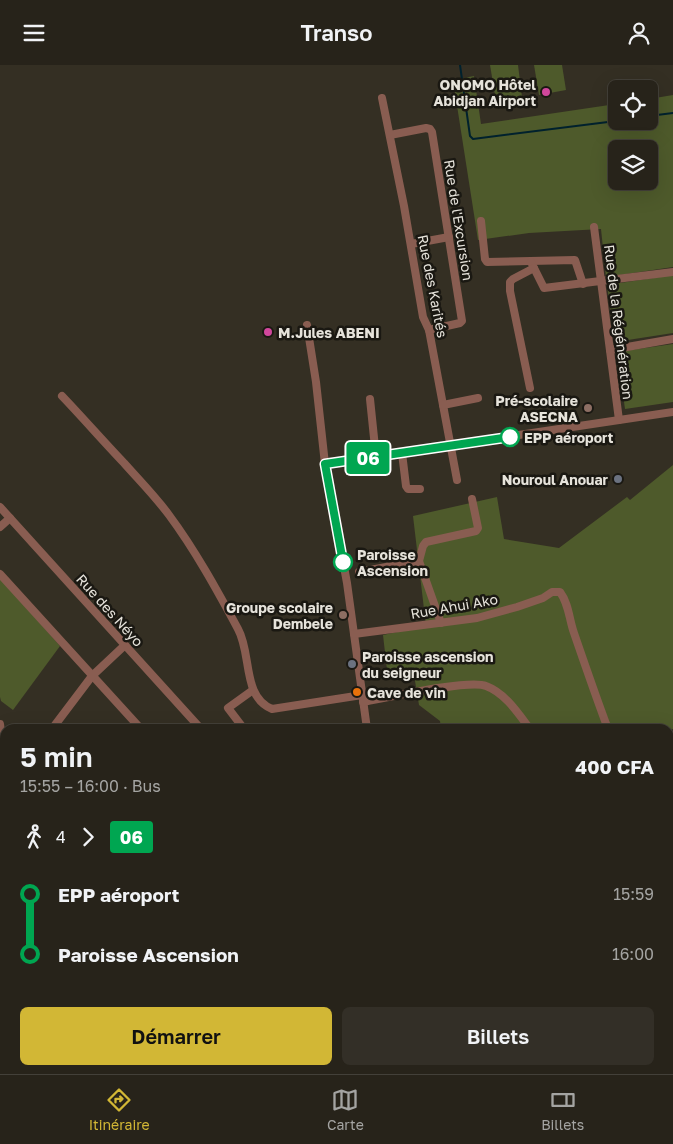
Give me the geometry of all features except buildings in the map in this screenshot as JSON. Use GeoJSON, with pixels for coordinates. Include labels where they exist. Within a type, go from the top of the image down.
{"type":"FeatureCollection","features":[{"type":"Feature","properties":{"kind":"street","name":"Rue des Karités"},"geometry":{"type":"LineString","coordinates":[[382,98],[411,244],[423,317],[429,329],[457,480]]}},
{"type":"Feature","properties":{"kind":"street","name":"Rue de l'Excursion"},"geometry":{"type":"LineString","coordinates":[[390,135],[426,128],[432,132],[462,321],[429,329]]}},
{"type":"Feature","properties":{"kind":"street"},"geometry":{"type":"LineString","coordinates":[[481,221],[485,259],[487,262],[533,265],[575,260],[583,284]]}},
{"type":"Feature","properties":{"kind":"street","name":"Rue de la Régénération"},"geometry":{"type":"LineString","coordinates":[[594,227],[619,420]]}},
{"type":"Feature","properties":{"kind":"street"},"geometry":{"type":"LineString","coordinates":[[411,244],[449,237]]}},
{"type":"Feature","properties":{"kind":"street"},"geometry":{"type":"LineString","coordinates":[[533,265],[544,288],[602,282],[673,271]]}},
{"type":"Feature","properties":{"kind":"street"},"geometry":{"type":"LineString","coordinates":[[530,388],[510,291],[510,282],[533,265]]}},
{"type":"Feature","properties":{"kind":"street"},"geometry":{"type":"LineString","coordinates":[[307,325],[316,382],[325,464],[354,634],[366,724]]}},
{"type":"Feature","properties":{"kind":"street"},"geometry":{"type":"LineString","coordinates":[[610,350],[673,339]]}},
{"type":"Feature","properties":{"kind":"street"},"geometry":{"type":"LineString","coordinates":[[62,396],[153,494],[170,515],[240,632],[253,689],[264,706],[272,709],[465,685],[486,685],[508,700],[526,724]]}},
{"type":"Feature","properties":{"kind":"street"},"geometry":{"type":"LineString","coordinates":[[443,405],[478,398]]}},
{"type":"Feature","properties":{"kind":"street"},"geometry":{"type":"LineString","coordinates":[[370,399],[376,457]]}},
{"type":"Feature","properties":{"kind":"street"},"geometry":{"type":"LineString","coordinates":[[325,464],[673,412]]}},
{"type":"Feature","properties":{"kind":"street"},"geometry":{"type":"LineString","coordinates":[[402,453],[407,488],[420,489]]}},
{"type":"Feature","properties":{"kind":"street"},"geometry":{"type":"LineString","coordinates":[[441,623],[419,561],[426,543],[476,531],[478,521],[472,499]]}},
{"type":"Feature","properties":{"kind":"street","name":"Rue des Néyo"},"geometry":{"type":"LineString","coordinates":[[0,507],[196,724]]}},
{"type":"Feature","properties":{"kind":"street"},"geometry":{"type":"LineString","coordinates":[[0,527],[10,518]]}},
{"type":"Feature","properties":{"kind":"street"},"geometry":{"type":"LineString","coordinates":[[358,572],[419,561]]}},
{"type":"Feature","properties":{"kind":"street"},"geometry":{"type":"LineString","coordinates":[[0,574],[136,724]]}},
{"type":"Feature","properties":{"kind":"street","name":"Rue Ahui Ako"},"geometry":{"type":"LineString","coordinates":[[354,634],[477,618],[517,607],[552,592],[560,592],[569,612],[574,635],[606,724]]}},
{"type":"Feature","properties":{"kind":"street"},"geometry":{"type":"LineString","coordinates":[[56,724],[92,676],[125,645]]}},
{"type":"Feature","properties":{"kind":"street"},"geometry":{"type":"LineString","coordinates":[[240,724],[228,708],[253,689]]}},
{"type":"Feature","properties":{"kind":"green space"},"geometry":{"type":"Polygon","coordinates":[[[490,65],[518,65],[522,97],[496,101],[490,65]]]}},
{"type":"Feature","properties":{"kind":"green space"},"geometry":{"type":"Polygon","coordinates":[[[534,65],[562,65],[566,90],[539,95],[534,65]]]}},
{"type":"Feature","properties":{"kind":"green space"},"geometry":{"type":"Polygon","coordinates":[[[474,76],[481,124],[608,105],[608,130],[658,130],[658,98],[673,95],[673,267],[606,277],[601,229],[529,233],[478,240],[453,80],[474,76]]]}},
{"type":"Feature","properties":{"kind":"green space"},"geometry":{"type":"Polygon","coordinates":[[[673,275],[673,333],[615,342],[607,285],[673,275]]]}},
{"type":"Feature","properties":{"kind":"green space"},"geometry":{"type":"Polygon","coordinates":[[[673,344],[673,402],[625,409],[617,352],[673,344]]]}},
{"type":"Feature","properties":{"kind":"green space"},"geometry":{"type":"Polygon","coordinates":[[[673,465],[673,724],[440,724],[440,721],[419,705],[413,669],[387,670],[383,635],[426,626],[413,516],[497,497],[504,539],[559,548],[627,497],[630,500],[673,465]]]}},
{"type":"Feature","properties":{"kind":"green space"},"geometry":{"type":"Polygon","coordinates":[[[0,578],[60,646],[13,710],[1,701],[0,697],[0,578]]]}},
{"type":"Feature","properties":{"kind":"waterway"},"geometry":{"type":"LineString","coordinates":[[460,65],[470,136],[473,139],[608,122]]}},
{"type":"Feature","properties":{"kind":"waterway"},"geometry":{"type":"LineString","coordinates":[[658,115],[673,113]]}},
{"type":"Feature","properties":{"kind":"bus line","name":"06"},"geometry":{"type":"LineString","coordinates":[[343,562],[325,464],[510,437]]}},
{"type":"Feature","properties":{"kind":"place","name":"ONOMO Hôtel Abidjan Airport"},"geometry":{"type":"Point","coordinates":[546,92]}},
{"type":"Feature","properties":{"kind":"place","name":"M.Jules ABENI"},"geometry":{"type":"Point","coordinates":[268,332]}},
{"type":"Feature","properties":{"kind":"place","name":"Pré-scolaire ASECNA"},"geometry":{"type":"Point","coordinates":[588,408]}},
{"type":"Feature","properties":{"kind":"place","name":"EPP aéroport"},"geometry":{"type":"Point","coordinates":[510,437]}},
{"type":"Feature","properties":{"kind":"place","name":"Nouroul Anouar"},"geometry":{"type":"Point","coordinates":[618,479]}},
{"type":"Feature","properties":{"kind":"place","name":"Paroisse Ascension"},"geometry":{"type":"Point","coordinates":[343,562]}},
{"type":"Feature","properties":{"kind":"place","name":"Groupe scolaire Dembele"},"geometry":{"type":"Point","coordinates":[343,615]}},
{"type":"Feature","properties":{"kind":"place","name":"Paroisse ascension du seigneur"},"geometry":{"type":"Point","coordinates":[352,664]}},
{"type":"Feature","properties":{"kind":"place","name":"Cave de vin"},"geometry":{"type":"Point","coordinates":[357,692]}}]}
